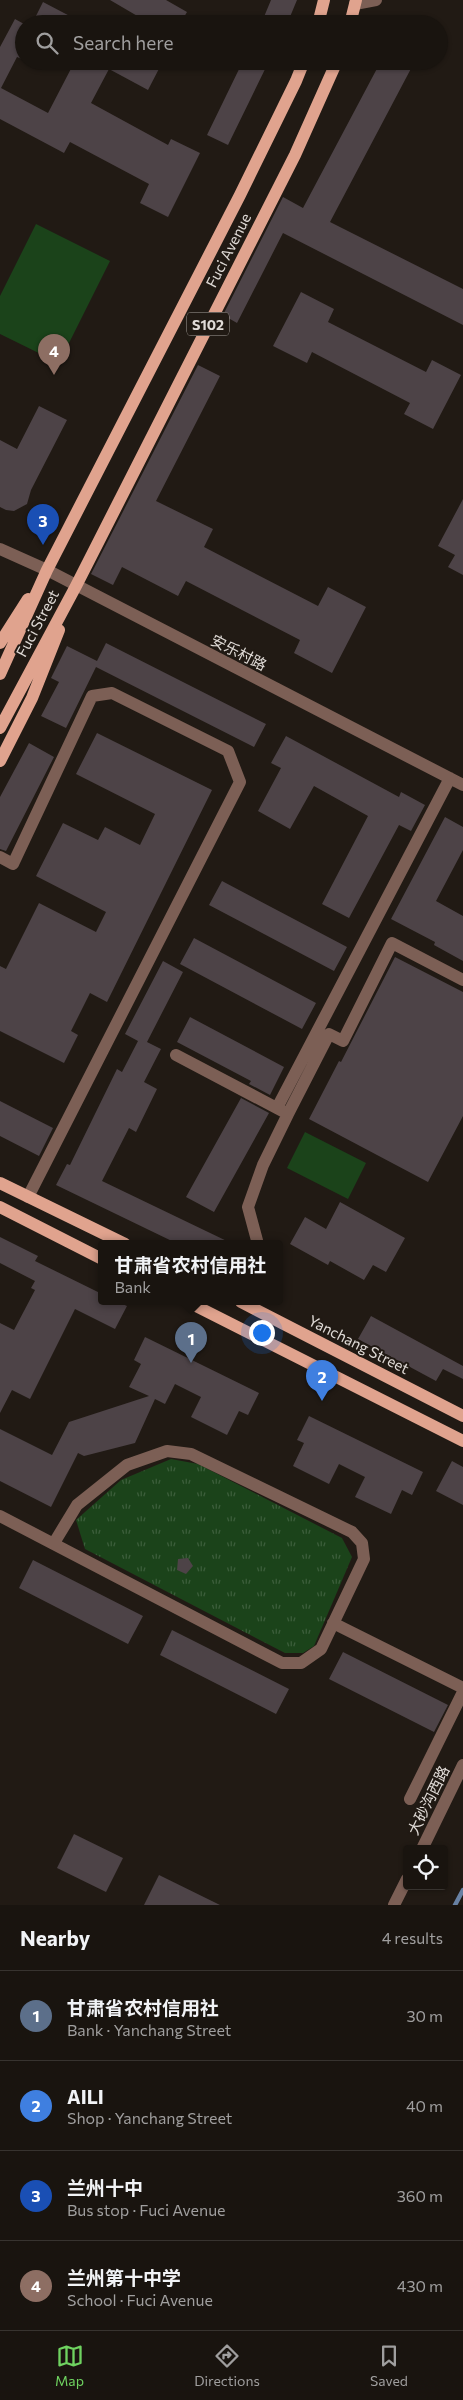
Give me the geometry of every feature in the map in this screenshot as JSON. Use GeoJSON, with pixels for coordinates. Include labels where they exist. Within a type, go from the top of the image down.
{"type":"FeatureCollection","features":[{"type":"Feature","properties":{"kind":"main road"},"geometry":{"type":"LineString","coordinates":[[320,15],[324,0]]}},
{"type":"Feature","properties":{"kind":"main road"},"geometry":{"type":"LineString","coordinates":[[352,15],[355,2]]}},
{"type":"Feature","properties":{"kind":"main road","name":"Fuci Avenue"},"geometry":{"type":"LineString","coordinates":[[47,570],[240,195],[300,70]]}},
{"type":"Feature","properties":{"kind":"main road","name":"Fuci Avenue"},"geometry":{"type":"LineString","coordinates":[[76,586],[295,155],[333,70]]}},
{"type":"Feature","properties":{"kind":"main road"},"geometry":{"type":"LineString","coordinates":[[0,642],[47,570]]}},
{"type":"Feature","properties":{"kind":"main road","name":"Fuci Street"},"geometry":{"type":"LineString","coordinates":[[0,674],[47,570]]}},
{"type":"Feature","properties":{"kind":"main road"},"geometry":{"type":"LineString","coordinates":[[0,761],[46,666],[76,586]]}},
{"type":"Feature","properties":{"kind":"main road","name":"Fuci Street"},"geometry":{"type":"LineString","coordinates":[[0,728],[76,586]]}},
{"type":"Feature","properties":{"kind":"main road"},"geometry":{"type":"LineString","coordinates":[[0,1183],[116,1240]]}},
{"type":"Feature","properties":{"kind":"main road"},"geometry":{"type":"LineString","coordinates":[[0,1207],[98,1256]]}},
{"type":"Feature","properties":{"kind":"main road"},"geometry":{"type":"LineString","coordinates":[[194,1305],[463,1441]]}},
{"type":"Feature","properties":{"kind":"main road","name":"Yanchang Street"},"geometry":{"type":"LineString","coordinates":[[247,1305],[463,1416]]}},
{"type":"Feature","properties":{"kind":"street"},"geometry":{"type":"LineString","coordinates":[[355,2],[376,0]]}},
{"type":"Feature","properties":{"kind":"street","name":"安乐村路"},"geometry":{"type":"LineString","coordinates":[[0,549],[47,570],[463,785]]}},
{"type":"Feature","properties":{"kind":"street"},"geometry":{"type":"LineString","coordinates":[[0,857],[13,864],[92,696],[112,693],[228,751],[240,782],[28,1197]]}},
{"type":"Feature","properties":{"kind":"street"},"geometry":{"type":"LineString","coordinates":[[257,1240],[248,1206],[283,1111],[450,778]]}},
{"type":"Feature","properties":{"kind":"street"},"geometry":{"type":"LineString","coordinates":[[283,1111],[329,1034],[343,1041],[392,943],[463,980]]}},
{"type":"Feature","properties":{"kind":"street"},"geometry":{"type":"LineString","coordinates":[[176,1055],[283,1111]]}},
{"type":"Feature","properties":{"kind":"street"},"geometry":{"type":"LineString","coordinates":[[0,1516],[282,1663],[301,1663],[321,1649],[364,1559],[362,1543],[352,1532],[344,1527],[191,1454],[167,1451],[127,1465],[77,1505],[54,1543]]}},
{"type":"Feature","properties":{"kind":"street"},"geometry":{"type":"LineString","coordinates":[[333,1623],[463,1688]]}},
{"type":"Feature","properties":{"kind":"street"},"geometry":{"type":"LineString","coordinates":[[410,1799],[463,1692]]}},
{"type":"Feature","properties":{"kind":"street","name":"大砂沟西路"},"geometry":{"type":"LineString","coordinates":[[424,1845],[463,1765]]}},
{"type":"Feature","properties":{"kind":"street"},"geometry":{"type":"LineString","coordinates":[[394,1905],[403,1887]]}},
{"type":"Feature","properties":{"kind":"green space"},"geometry":{"type":"Polygon","coordinates":[[[36,224],[110,261],[59,363],[0,334],[0,296],[36,224]]]}},
{"type":"Feature","properties":{"kind":"green space"},"geometry":{"type":"Polygon","coordinates":[[[305,1132],[366,1163],[348,1199],[287,1168],[305,1132]]]}},
{"type":"Feature","properties":{"kind":"green space"},"geometry":{"type":"Polygon","coordinates":[[[171,1459],[198,1464],[342,1538],[352,1557],[314,1646],[303,1653],[285,1653],[85,1549],[76,1520],[121,1480],[171,1459]]]}},
{"type":"Feature","properties":{"kind":"building"},"geometry":{"type":"Polygon","coordinates":[[[110,0],[166,0],[187,12],[185,15],[136,15],[110,0]]]}},
{"type":"Feature","properties":{"kind":"building"},"geometry":{"type":"Polygon","coordinates":[[[271,0],[297,0],[291,15],[265,15],[271,0]]]}},
{"type":"Feature","properties":{"kind":"building"},"geometry":{"type":"Polygon","coordinates":[[[43,2],[68,15],[36,15],[43,2]]]}},
{"type":"Feature","properties":{"kind":"building"},"geometry":{"type":"Polygon","coordinates":[[[15,19],[15,61],[1,88],[48,113],[70,70],[108,70],[91,103],[168,145],[171,139],[200,153],[168,217],[140,203],[149,184],[70,142],[64,153],[0,119],[0,47],[15,19]]]}},
{"type":"Feature","properties":{"kind":"building"},"geometry":{"type":"Polygon","coordinates":[[[111,70],[158,70],[148,90],[111,70]]]}},
{"type":"Feature","properties":{"kind":"building"},"geometry":{"type":"Polygon","coordinates":[[[239,70],[265,70],[228,145],[207,135],[239,70]]]}},
{"type":"Feature","properties":{"kind":"building"},"geometry":{"type":"Polygon","coordinates":[[[376,70],[410,70],[330,222],[463,289],[463,325],[283,233],[237,323],[223,315],[283,197],[303,208],[376,70]]]}},
{"type":"Feature","properties":{"kind":"building"},"geometry":{"type":"Polygon","coordinates":[[[301,292],[334,309],[328,322],[426,372],[432,360],[461,375],[433,429],[404,414],[410,403],[312,352],[307,363],[273,346],[301,292]]]}},
{"type":"Feature","properties":{"kind":"building"},"geometry":{"type":"Polygon","coordinates":[[[198,365],[220,376],[156,501],[213,529],[204,547],[318,606],[328,587],[366,607],[332,673],[294,653],[300,640],[186,581],[178,596],[122,567],[113,585],[91,574],[198,365]]]}},
{"type":"Feature","properties":{"kind":"building"},"geometry":{"type":"Polygon","coordinates":[[[39,406],[67,420],[31,490],[27,504],[14,511],[6,510],[0,507],[0,440],[17,449],[39,406]]]}},
{"type":"Feature","properties":{"kind":"building"},"geometry":{"type":"Polygon","coordinates":[[[463,499],[463,575],[448,567],[455,555],[438,546],[463,499]]]}},
{"type":"Feature","properties":{"kind":"building"},"geometry":{"type":"Polygon","coordinates":[[[106,643],[266,724],[254,747],[96,667],[66,728],[41,716],[59,682],[51,678],[67,646],[97,661],[106,643]]]}},
{"type":"Feature","properties":{"kind":"building"},"geometry":{"type":"Polygon","coordinates":[[[97,733],[212,790],[107,1002],[90,993],[71,1031],[78,1035],[64,1063],[0,1031],[0,966],[6,969],[39,903],[96,932],[106,912],[36,876],[63,823],[98,840],[105,827],[140,845],[155,814],[76,774],[97,733]]]}},
{"type":"Feature","properties":{"kind":"building"},"geometry":{"type":"Polygon","coordinates":[[[286,736],[399,797],[401,792],[425,805],[411,831],[399,825],[349,918],[322,904],[368,816],[314,786],[290,829],[258,811],[281,768],[271,763],[286,736]]]}},
{"type":"Feature","properties":{"kind":"building"},"geometry":{"type":"Polygon","coordinates":[[[29,743],[54,757],[6,851],[0,849],[0,797],[29,743]]]}},
{"type":"Feature","properties":{"kind":"building"},"geometry":{"type":"Polygon","coordinates":[[[445,817],[463,827],[463,850],[436,901],[463,916],[463,961],[434,945],[435,942],[391,919],[445,817]]]}},
{"type":"Feature","properties":{"kind":"building"},"geometry":{"type":"Polygon","coordinates":[[[222,881],[347,947],[334,971],[209,905],[222,881]]]}},
{"type":"Feature","properties":{"kind":"building"},"geometry":{"type":"Polygon","coordinates":[[[194,938],[316,1003],[302,1029],[180,964],[194,938]]]}},
{"type":"Feature","properties":{"kind":"building"},"geometry":{"type":"Polygon","coordinates":[[[395,957],[463,992],[463,1116],[428,1182],[309,1119],[339,1061],[341,1062],[395,957]]]}},
{"type":"Feature","properties":{"kind":"building"},"geometry":{"type":"Polygon","coordinates":[[[163,961],[183,972],[147,1042],[161,1049],[144,1082],[157,1089],[136,1132],[129,1128],[102,1181],[225,1240],[170,1240],[56,1185],[67,1164],[70,1165],[117,1069],[122,1072],[138,1041],[125,1034],[163,961]]]}},
{"type":"Feature","properties":{"kind":"building"},"geometry":{"type":"Polygon","coordinates":[[[190,1017],[284,1067],[270,1095],[249,1084],[251,1081],[177,1042],[190,1017]]]}},
{"type":"Feature","properties":{"kind":"building"},"geometry":{"type":"Polygon","coordinates":[[[241,1098],[269,1113],[214,1212],[186,1197],[241,1098]]]}},
{"type":"Feature","properties":{"kind":"building"},"geometry":{"type":"Polygon","coordinates":[[[0,1101],[53,1128],[39,1156],[0,1136],[0,1101]]]}},
{"type":"Feature","properties":{"kind":"building"},"geometry":{"type":"Polygon","coordinates":[[[340,1202],[405,1238],[386,1272],[373,1265],[364,1280],[330,1261],[328,1265],[290,1244],[305,1217],[326,1229],[340,1202]]]}},
{"type":"Feature","properties":{"kind":"building"},"geometry":{"type":"Polygon","coordinates":[[[0,1237],[38,1256],[35,1261],[98,1292],[98,1305],[127,1306],[115,1329],[75,1309],[30,1399],[12,1390],[0,1413],[0,1323],[14,1330],[35,1290],[31,1288],[35,1281],[0,1263],[0,1237]]]}},
{"type":"Feature","properties":{"kind":"building"},"geometry":{"type":"Polygon","coordinates":[[[371,1316],[463,1366],[463,1379],[443,1369],[436,1381],[358,1339],[371,1316]]]}},
{"type":"Feature","properties":{"kind":"building"},"geometry":{"type":"Polygon","coordinates":[[[145,1337],[259,1393],[248,1415],[239,1411],[227,1435],[191,1417],[201,1397],[175,1384],[165,1404],[155,1399],[135,1443],[84,1456],[78,1453],[51,1507],[0,1481],[0,1429],[52,1455],[69,1422],[149,1396],[129,1387],[141,1364],[134,1360],[145,1337]]]}},
{"type":"Feature","properties":{"kind":"building"},"geometry":{"type":"Polygon","coordinates":[[[309,1416],[423,1472],[412,1495],[402,1490],[391,1514],[355,1497],[365,1477],[339,1464],[329,1484],[293,1466],[304,1443],[297,1440],[309,1416]]]}},
{"type":"Feature","properties":{"kind":"building"},"geometry":{"type":"Polygon","coordinates":[[[452,1461],[463,1467],[463,1505],[436,1491],[452,1461]]]}},
{"type":"Feature","properties":{"kind":"building"},"geometry":{"type":"Polygon","coordinates":[[[188,1558],[193,1566],[186,1574],[177,1570],[178,1559],[188,1558]]]}},
{"type":"Feature","properties":{"kind":"building"},"geometry":{"type":"Polygon","coordinates":[[[33,1560],[143,1616],[128,1644],[19,1588],[33,1560]]]}},
{"type":"Feature","properties":{"kind":"building"},"geometry":{"type":"Polygon","coordinates":[[[172,1630],[289,1689],[276,1714],[160,1655],[172,1630]]]}},
{"type":"Feature","properties":{"kind":"building"},"geometry":{"type":"Polygon","coordinates":[[[343,1652],[448,1705],[434,1732],[329,1679],[343,1652]]]}},
{"type":"Feature","properties":{"kind":"building"},"geometry":{"type":"Polygon","coordinates":[[[74,1834],[123,1858],[106,1892],[57,1868],[74,1834]]]}},
{"type":"Feature","properties":{"kind":"building"},"geometry":{"type":"Polygon","coordinates":[[[159,1875],[220,1905],[144,1905],[159,1875]]]}},
{"type":"Feature","properties":{"kind":"waterway"},"geometry":{"type":"LineString","coordinates":[[455,1905],[463,1890]]}},
{"type":"Feature","properties":{"kind":"place","name":"兰州第十中学"},"geometry":{"type":"Point","coordinates":[54,375]}},
{"type":"Feature","properties":{"kind":"place","name":"兰州十中"},"geometry":{"type":"Point","coordinates":[43,545]}},
{"type":"Feature","properties":{"kind":"place","name":"甘肃省农村信用社"},"geometry":{"type":"Point","coordinates":[191,1363]}},
{"type":"Feature","properties":{"kind":"place","name":"AILI"},"geometry":{"type":"Point","coordinates":[322,1401]}}]}
